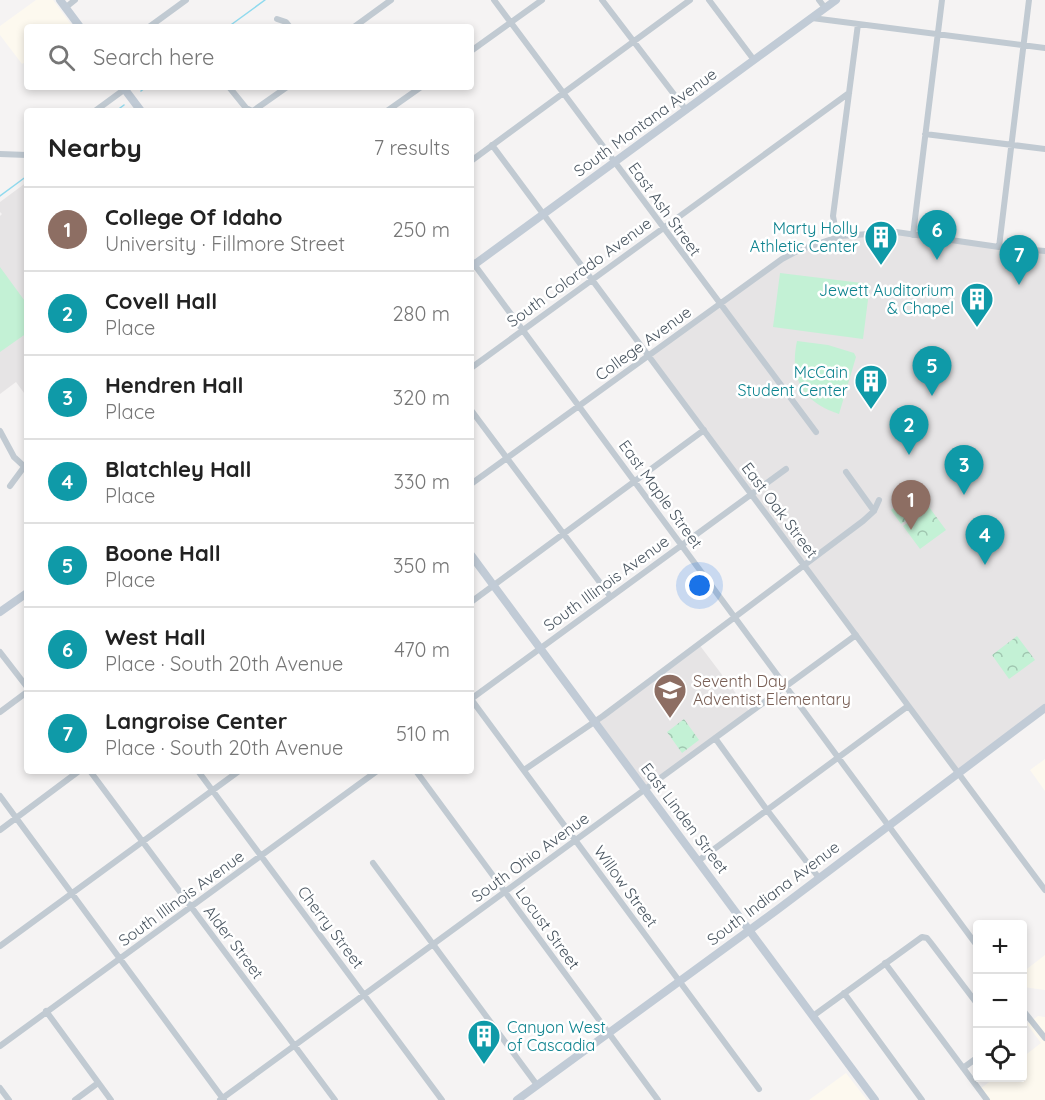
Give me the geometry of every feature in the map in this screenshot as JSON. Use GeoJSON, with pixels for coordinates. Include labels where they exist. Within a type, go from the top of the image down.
{"type":"FeatureCollection","features":[{"type":"Feature","properties":{"kind":"main road","name":"South Montana Avenue"},"geometry":{"type":"LineString","coordinates":[[474,263],[836,0]]}},
{"type":"Feature","properties":{"kind":"main road"},"geometry":{"type":"LineString","coordinates":[[62,4],[78,24]]}},
{"type":"Feature","properties":{"kind":"main road"},"geometry":{"type":"LineString","coordinates":[[125,90],[139,108]]}},
{"type":"Feature","properties":{"kind":"main road","name":"East Linden Street"},"geometry":{"type":"LineString","coordinates":[[474,559],[875,1100]]}},
{"type":"Feature","properties":{"kind":"main road"},"geometry":{"type":"LineString","coordinates":[[0,612],[24,595]]}},
{"type":"Feature","properties":{"kind":"main road","name":"South Indiana Avenue"},"geometry":{"type":"LineString","coordinates":[[517,1100],[819,879],[1045,708]]}},
{"type":"Feature","properties":{"kind":"street"},"geometry":{"type":"LineString","coordinates":[[62,4],[75,0]]}},
{"type":"Feature","properties":{"kind":"street"},"geometry":{"type":"LineString","coordinates":[[153,24],[186,0]]}},
{"type":"Feature","properties":{"kind":"street"},"geometry":{"type":"LineString","coordinates":[[358,24],[391,0]]}},
{"type":"Feature","properties":{"kind":"street","name":"East Ash Street"},"geometry":{"type":"LineString","coordinates":[[494,0],[816,432]]}},
{"type":"Feature","properties":{"kind":"street"},"geometry":{"type":"LineString","coordinates":[[474,49],[542,0]]}},
{"type":"Feature","properties":{"kind":"street"},"geometry":{"type":"LineString","coordinates":[[603,0],[686,110]]}},
{"type":"Feature","properties":{"kind":"street"},"geometry":{"type":"LineString","coordinates":[[474,159],[690,0]]}},
{"type":"Feature","properties":{"kind":"street"},"geometry":{"type":"LineString","coordinates":[[709,0],[754,60]]}},
{"type":"Feature","properties":{"kind":"street"},"geometry":{"type":"LineString","coordinates":[[819,0],[825,8]]}},
{"type":"Feature","properties":{"kind":"street"},"geometry":{"type":"LineString","coordinates":[[913,235],[942,0]]}},
{"type":"Feature","properties":{"kind":"street"},"geometry":{"type":"LineString","coordinates":[[999,247],[1029,0]]}},
{"type":"Feature","properties":{"kind":"street"},"geometry":{"type":"LineString","coordinates":[[811,18],[1045,48]]}},
{"type":"Feature","properties":{"kind":"street"},"geometry":{"type":"LineString","coordinates":[[277,19],[288,24]]}},
{"type":"Feature","properties":{"kind":"street"},"geometry":{"type":"LineString","coordinates":[[837,237],[833,216],[858,24]]}},
{"type":"Feature","properties":{"kind":"street"},"geometry":{"type":"LineString","coordinates":[[99,108],[121,90]]}},
{"type":"Feature","properties":{"kind":"street"},"geometry":{"type":"LineString","coordinates":[[231,90],[246,108]]}},
{"type":"Feature","properties":{"kind":"street"},"geometry":{"type":"LineString","coordinates":[[258,108],[283,90]]}},
{"type":"Feature","properties":{"kind":"street"},"geometry":{"type":"LineString","coordinates":[[391,108],[417,90]]}},
{"type":"Feature","properties":{"kind":"street","name":"South Colorado Avenue"},"geometry":{"type":"LineString","coordinates":[[474,366],[849,93]]}},
{"type":"Feature","properties":{"kind":"street"},"geometry":{"type":"LineString","coordinates":[[926,134],[1045,149]]}},
{"type":"Feature","properties":{"kind":"street","name":"East Oak Street"},"geometry":{"type":"LineString","coordinates":[[492,145],[1045,890]]}},
{"type":"Feature","properties":{"kind":"street"},"geometry":{"type":"LineString","coordinates":[[0,154],[24,155]]}},
{"type":"Feature","properties":{"kind":"street","name":"College Avenue"},"geometry":{"type":"LineString","coordinates":[[474,482],[782,258],[799,249],[837,237],[896,232],[999,247],[1045,251]]}},
{"type":"Feature","properties":{"kind":"street","name":"East Maple Street"},"geometry":{"type":"LineString","coordinates":[[474,267],[973,940]]}},
{"type":"Feature","properties":{"kind":"street"},"geometry":{"type":"LineString","coordinates":[[474,414],[610,596]]}},
{"type":"Feature","properties":{"kind":"street"},"geometry":{"type":"LineString","coordinates":[[474,600],[704,430]]}},
{"type":"Feature","properties":{"kind":"street"},"geometry":{"type":"LineString","coordinates":[[0,431],[14,457],[24,466]]}},
{"type":"Feature","properties":{"kind":"street","name":"South Illinois Avenue"},"geometry":{"type":"LineString","coordinates":[[474,697],[786,469]]}},
{"type":"Feature","properties":{"kind":"street"},"geometry":{"type":"LineString","coordinates":[[10,486],[24,470]]}},
{"type":"Feature","properties":{"kind":"street"},"geometry":{"type":"LineString","coordinates":[[846,472],[874,511]]}},
{"type":"Feature","properties":{"kind":"street"},"geometry":{"type":"LineString","coordinates":[[524,770],[595,721],[804,565],[874,511],[879,500]]}},
{"type":"Feature","properties":{"kind":"street","name":"South Ohio Avenue"},"geometry":{"type":"LineString","coordinates":[[222,1099],[856,635]]}},
{"type":"Feature","properties":{"kind":"street"},"geometry":{"type":"LineString","coordinates":[[0,652],[24,683]]}},
{"type":"Feature","properties":{"kind":"street"},"geometry":{"type":"LineString","coordinates":[[0,712],[24,694]]}},
{"type":"Feature","properties":{"kind":"street","name":"Willow Street"},"geometry":{"type":"LineString","coordinates":[[474,703],[759,1089]]}},
{"type":"Feature","properties":{"kind":"street"},"geometry":{"type":"LineString","coordinates":[[698,861],[908,706]]}},
{"type":"Feature","properties":{"kind":"street"},"geometry":{"type":"LineString","coordinates":[[715,738],[819,879]]}},
{"type":"Feature","properties":{"kind":"street"},"geometry":{"type":"LineString","coordinates":[[0,830],[75,774]]}},
{"type":"Feature","properties":{"kind":"street","name":"Alder Street"},"geometry":{"type":"LineString","coordinates":[[92,774],[335,1100]]}},
{"type":"Feature","properties":{"kind":"street","name":"Cherry Street"},"geometry":{"type":"LineString","coordinates":[[200,774],[442,1100]]}},
{"type":"Feature","properties":{"kind":"street"},"geometry":{"type":"LineString","coordinates":[[0,945],[236,774]]}},
{"type":"Feature","properties":{"kind":"street","name":"South Illinois Avenue"},"geometry":{"type":"LineString","coordinates":[[0,1046],[373,774]]}},
{"type":"Feature","properties":{"kind":"street","name":"Locust Street"},"geometry":{"type":"LineString","coordinates":[[418,774],[658,1100]]}},
{"type":"Feature","properties":{"kind":"street"},"geometry":{"type":"LineString","coordinates":[[0,796],[121,958],[222,1099]]}},
{"type":"Feature","properties":{"kind":"street"},"geometry":{"type":"LineString","coordinates":[[373,863],[537,1085]]}},
{"type":"Feature","properties":{"kind":"street"},"geometry":{"type":"LineString","coordinates":[[813,1016],[918,939],[927,938],[973,998]]}},
{"type":"Feature","properties":{"kind":"street"},"geometry":{"type":"LineString","coordinates":[[885,963],[987,1100]]}},
{"type":"Feature","properties":{"kind":"street"},"geometry":{"type":"LineString","coordinates":[[844,993],[922,1100]]}},
{"type":"Feature","properties":{"kind":"street"},"geometry":{"type":"LineString","coordinates":[[46,1011],[111,1100]]}},
{"type":"Feature","properties":{"kind":"street"},"geometry":{"type":"LineString","coordinates":[[1027,1015],[1045,1038]]}},
{"type":"Feature","properties":{"kind":"street"},"geometry":{"type":"LineString","coordinates":[[963,1068],[973,1061]]}},
{"type":"Feature","properties":{"kind":"street"},"geometry":{"type":"LineString","coordinates":[[75,1100],[98,1083]]}},
{"type":"Feature","properties":{"kind":"street"},"geometry":{"type":"LineString","coordinates":[[0,1088],[9,1100]]}},
{"type":"Feature","properties":{"kind":"shaded area"},"geometry":{"type":"Polygon","coordinates":[[[36,0],[53,0],[71,24],[24,24],[24,63],[22,64],[0,35],[0,26],[36,0]]]}},
{"type":"Feature","properties":{"kind":"shaded area"},"geometry":{"type":"Polygon","coordinates":[[[24,184],[24,393],[16,382],[0,394],[0,216],[2,214],[0,202],[24,184]]]}},
{"type":"Feature","properties":{"kind":"shaded area"},"geometry":{"type":"Polygon","coordinates":[[[896,232],[1045,251],[1045,708],[958,773],[648,356],[782,259],[841,236],[896,232]]]}},
{"type":"Feature","properties":{"kind":"shaded area","name":"Seventh Day Adventist Elementary"},"geometry":{"type":"Polygon","coordinates":[[[698,643],[750,712],[645,789],[595,721],[698,643]]]}},
{"type":"Feature","properties":{"kind":"shaded area"},"geometry":{"type":"Polygon","coordinates":[[[1045,759],[1045,791],[1030,770],[1045,759]]]}},
{"type":"Feature","properties":{"kind":"shaded area"},"geometry":{"type":"Polygon","coordinates":[[[1045,955],[1045,990],[1027,988],[1027,969],[1045,955]]]}},
{"type":"Feature","properties":{"kind":"shaded area"},"geometry":{"type":"Polygon","coordinates":[[[1038,1016],[1045,1017],[1045,1100],[990,1100],[981,1088],[989,1082],[1027,1082],[1027,1054],[1041,1043],[1027,1024],[1038,1016]]]}},
{"type":"Feature","properties":{"kind":"shaded area"},"geometry":{"type":"Polygon","coordinates":[[[846,1073],[867,1100],[809,1100],[846,1073]]]}},
{"type":"Feature","properties":{"kind":"green space"},"geometry":{"type":"Polygon","coordinates":[[[0,267],[24,300],[24,335],[0,352],[0,267]]]}},
{"type":"Feature","properties":{"kind":"green space"},"geometry":{"type":"Polygon","coordinates":[[[780,273],[870,284],[863,339],[773,327],[780,273]]]}},
{"type":"Feature","properties":{"kind":"green space"},"geometry":{"type":"Polygon","coordinates":[[[797,341],[828,345],[854,353],[856,357],[839,414],[816,403],[802,387],[795,367],[797,341]]]}},
{"type":"Feature","properties":{"kind":"green space"},"geometry":{"type":"Polygon","coordinates":[[[916,491],[927,505],[901,524],[891,510],[916,491]]]}},
{"type":"Feature","properties":{"kind":"green space"},"geometry":{"type":"Polygon","coordinates":[[[929,507],[946,530],[920,549],[903,526],[929,507]]]}},
{"type":"Feature","properties":{"kind":"green space"},"geometry":{"type":"Polygon","coordinates":[[[1017,636],[1035,660],[1009,679],[992,655],[1017,636]]]}},
{"type":"Feature","properties":{"kind":"green space"},"geometry":{"type":"Polygon","coordinates":[[[684,719],[699,740],[682,753],[667,732],[684,719]]]}},
{"type":"Feature","properties":{"kind":"waterway"},"geometry":{"type":"LineString","coordinates":[[232,24],[265,0]]}},
{"type":"Feature","properties":{"kind":"waterway"},"geometry":{"type":"LineString","coordinates":[[120,108],[124,105]]}},
{"type":"Feature","properties":{"kind":"waterway"},"geometry":{"type":"LineString","coordinates":[[0,196],[24,178]]}},
{"type":"Feature","properties":{"kind":"place","name":"West Hall"},"geometry":{"type":"Point","coordinates":[937,260]}},
{"type":"Feature","properties":{"kind":"place","name":"Marty Holly Athletic Center"},"geometry":{"type":"Point","coordinates":[881,266]}},
{"type":"Feature","properties":{"kind":"place","name":"Langroise Center"},"geometry":{"type":"Point","coordinates":[1019,285]}},
{"type":"Feature","properties":{"kind":"place","name":"Jewett Auditorium & Chapel"},"geometry":{"type":"Point","coordinates":[977,328]}},
{"type":"Feature","properties":{"kind":"place","name":"Boone Hall"},"geometry":{"type":"Point","coordinates":[932,396]}},
{"type":"Feature","properties":{"kind":"place","name":"McCain Student Center"},"geometry":{"type":"Point","coordinates":[871,410]}},
{"type":"Feature","properties":{"kind":"place","name":"Covell Hall"},"geometry":{"type":"Point","coordinates":[909,455]}},
{"type":"Feature","properties":{"kind":"place","name":"Hendren Hall"},"geometry":{"type":"Point","coordinates":[964,495]}},
{"type":"Feature","properties":{"kind":"place","name":"College Of Idaho"},"geometry":{"type":"Point","coordinates":[911,530]}},
{"type":"Feature","properties":{"kind":"place","name":"Blatchley Hall"},"geometry":{"type":"Point","coordinates":[985,565]}},
{"type":"Feature","properties":{"kind":"place","name":"Seventh Day Adventist Elementary"},"geometry":{"type":"Point","coordinates":[670,719]}},
{"type":"Feature","properties":{"kind":"place","name":"Canyon West of Cascadia"},"geometry":{"type":"Point","coordinates":[484,1065]}}]}
